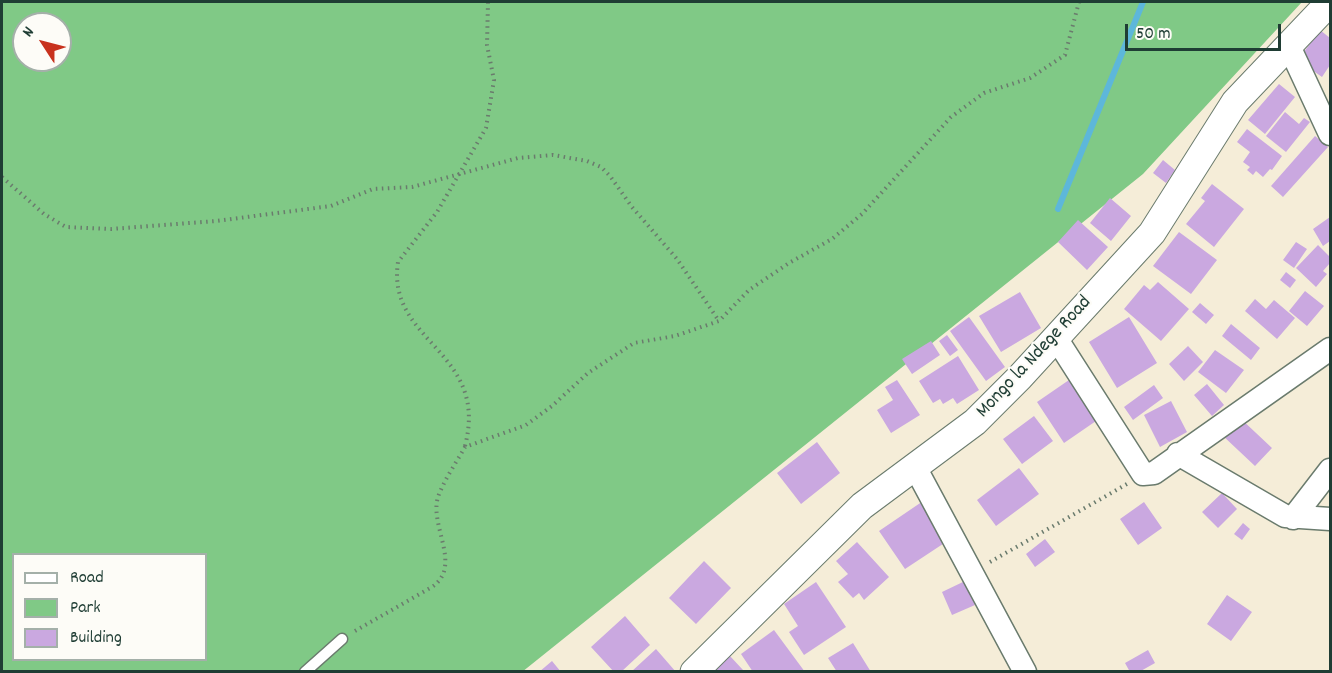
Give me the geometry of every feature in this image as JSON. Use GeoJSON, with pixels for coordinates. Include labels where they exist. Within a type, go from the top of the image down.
{"type":"FeatureCollection","features":[{"type":"Feature","properties":{"kind":"street","name":"Mongo la Ndege Road"},"geometry":{"type":"LineString","coordinates":[[694,672],[862,506],[975,422],[1056,338],[1152,233],[1235,102],[1330,2]]}},
{"type":"Feature","properties":{"kind":"street"},"geometry":{"type":"LineString","coordinates":[[1288,44],[1330,134]]}},
{"type":"Feature","properties":{"kind":"street"},"geometry":{"type":"LineString","coordinates":[[1056,338],[1143,474],[1154,473],[1330,349]]}},
{"type":"Feature","properties":{"kind":"street"},"geometry":{"type":"LineString","coordinates":[[1178,454],[1285,516],[1330,519]]}},
{"type":"Feature","properties":{"kind":"street"},"geometry":{"type":"LineString","coordinates":[[915,467],[1025,672]]}},
{"type":"Feature","properties":{"kind":"street"},"geometry":{"type":"LineString","coordinates":[[1293,518],[1330,470]]}},
{"type":"Feature","properties":{"kind":"lane"},"geometry":{"type":"LineString","coordinates":[[305,672],[342,639]]}},
{"type":"Feature","properties":{"kind":"path"},"geometry":{"type":"LineString","coordinates":[[342,639],[425,591],[442,577],[445,561],[438,499],[465,447],[470,420],[465,390],[453,367],[407,315],[400,299],[396,270],[398,262],[437,212],[481,139],[493,95],[494,80],[487,45],[488,2]]}},
{"type":"Feature","properties":{"kind":"path"},"geometry":{"type":"LineString","coordinates":[[465,447],[526,425],[552,406],[588,372],[634,343],[675,336],[719,321],[749,290],[789,263],[832,240],[862,214],[951,117],[984,93],[1030,78],[1065,55],[1079,2]]}},
{"type":"Feature","properties":{"kind":"path"},"geometry":{"type":"LineString","coordinates":[[2,177],[44,213],[66,227],[111,229],[216,221],[331,206],[374,189],[412,187],[518,158],[553,155],[596,164],[610,176],[632,207],[677,259],[719,321]]}},
{"type":"Feature","properties":{"kind":"path"},"geometry":{"type":"LineString","coordinates":[[971,572],[1143,474]]}},
{"type":"Feature","properties":{"kind":"green space"},"geometry":{"type":"Polygon","coordinates":[[[2,2],[1302,2],[1143,174],[522,672],[2,671],[2,2]]]}},
{"type":"Feature","properties":{"kind":"building"},"geometry":{"type":"Polygon","coordinates":[[[1320,30],[1330,38],[1330,65],[1322,77],[1298,60],[1320,30]]]}},
{"type":"Feature","properties":{"kind":"building"},"geometry":{"type":"Polygon","coordinates":[[[1279,84],[1295,97],[1265,134],[1248,120],[1279,84]]]}},
{"type":"Feature","properties":{"kind":"building"},"geometry":{"type":"Polygon","coordinates":[[[1285,112],[1299,124],[1304,118],[1310,122],[1286,152],[1266,136],[1285,112]]]}},
{"type":"Feature","properties":{"kind":"building"},"geometry":{"type":"Polygon","coordinates":[[[1247,129],[1282,156],[1272,170],[1270,169],[1263,177],[1256,171],[1253,175],[1247,170],[1250,167],[1243,162],[1250,152],[1237,142],[1247,129]]]}},
{"type":"Feature","properties":{"kind":"building"},"geometry":{"type":"Polygon","coordinates":[[[1315,136],[1328,147],[1283,197],[1271,186],[1315,136]]]}},
{"type":"Feature","properties":{"kind":"building"},"geometry":{"type":"Polygon","coordinates":[[[1163,160],[1175,170],[1166,183],[1153,173],[1163,160]]]}},
{"type":"Feature","properties":{"kind":"building"},"geometry":{"type":"Polygon","coordinates":[[[1212,184],[1244,209],[1214,247],[1186,224],[1205,201],[1201,198],[1212,184]]]}},
{"type":"Feature","properties":{"kind":"building"},"geometry":{"type":"Polygon","coordinates":[[[1110,198],[1131,216],[1111,241],[1090,223],[1110,198]]]}},
{"type":"Feature","properties":{"kind":"building"},"geometry":{"type":"Polygon","coordinates":[[[1330,217],[1330,241],[1323,246],[1313,229],[1330,217]]]}},
{"type":"Feature","properties":{"kind":"building"},"geometry":{"type":"Polygon","coordinates":[[[1078,220],[1108,247],[1087,270],[1058,242],[1078,220]]]}},
{"type":"Feature","properties":{"kind":"building"},"geometry":{"type":"Polygon","coordinates":[[[1179,232],[1217,260],[1191,294],[1153,266],[1179,232]]]}},
{"type":"Feature","properties":{"kind":"building"},"geometry":{"type":"Polygon","coordinates":[[[1296,242],[1307,249],[1294,268],[1283,260],[1296,242]]]}},
{"type":"Feature","properties":{"kind":"building"},"geometry":{"type":"Polygon","coordinates":[[[1318,245],[1330,257],[1330,263],[1323,271],[1327,274],[1316,287],[1296,268],[1318,245]]]}},
{"type":"Feature","properties":{"kind":"building"},"geometry":{"type":"Polygon","coordinates":[[[1286,272],[1296,280],[1290,288],[1280,280],[1286,272]]]}},
{"type":"Feature","properties":{"kind":"building"},"geometry":{"type":"Polygon","coordinates":[[[1158,282],[1189,309],[1161,341],[1124,309],[1144,285],[1150,290],[1158,282]]]}},
{"type":"Feature","properties":{"kind":"building"},"geometry":{"type":"Polygon","coordinates":[[[1305,291],[1324,306],[1307,326],[1289,311],[1305,291]]]}},
{"type":"Feature","properties":{"kind":"building"},"geometry":{"type":"Polygon","coordinates":[[[1020,292],[1041,328],[1001,352],[979,316],[1020,292]]]}},
{"type":"Feature","properties":{"kind":"building"},"geometry":{"type":"Polygon","coordinates":[[[1255,299],[1266,309],[1274,300],[1295,318],[1277,339],[1245,311],[1255,299]]]}},
{"type":"Feature","properties":{"kind":"building"},"geometry":{"type":"Polygon","coordinates":[[[1200,303],[1214,315],[1206,324],[1192,312],[1200,303]]]}},
{"type":"Feature","properties":{"kind":"building"},"geometry":{"type":"Polygon","coordinates":[[[969,317],[1005,367],[986,381],[950,331],[969,317]]]}},
{"type":"Feature","properties":{"kind":"building"},"geometry":{"type":"Polygon","coordinates":[[[1129,317],[1157,363],[1117,388],[1089,342],[1129,317]]]}},
{"type":"Feature","properties":{"kind":"building"},"geometry":{"type":"Polygon","coordinates":[[[1231,324],[1260,348],[1251,360],[1222,336],[1231,324]]]}},
{"type":"Feature","properties":{"kind":"building"},"geometry":{"type":"Polygon","coordinates":[[[947,335],[958,350],[950,356],[939,341],[947,335]]]}},
{"type":"Feature","properties":{"kind":"building"},"geometry":{"type":"Polygon","coordinates":[[[931,341],[940,355],[912,374],[902,359],[931,341]]]}},
{"type":"Feature","properties":{"kind":"building"},"geometry":{"type":"Polygon","coordinates":[[[1188,346],[1203,362],[1184,381],[1169,364],[1188,346]]]}},
{"type":"Feature","properties":{"kind":"building"},"geometry":{"type":"Polygon","coordinates":[[[1215,350],[1244,370],[1226,393],[1198,372],[1215,350]]]}},
{"type":"Feature","properties":{"kind":"building"},"geometry":{"type":"Polygon","coordinates":[[[958,356],[979,390],[957,404],[953,398],[943,404],[940,399],[933,403],[919,381],[958,356]]]}},
{"type":"Feature","properties":{"kind":"building"},"geometry":{"type":"Polygon","coordinates":[[[897,380],[920,415],[891,433],[877,410],[893,400],[885,387],[897,380]]]}},
{"type":"Feature","properties":{"kind":"building"},"geometry":{"type":"Polygon","coordinates":[[[1069,380],[1096,421],[1064,443],[1037,402],[1069,380]]]}},
{"type":"Feature","properties":{"kind":"building"},"geometry":{"type":"Polygon","coordinates":[[[1207,384],[1224,405],[1212,416],[1194,395],[1207,384]]]}},
{"type":"Feature","properties":{"kind":"building"},"geometry":{"type":"Polygon","coordinates":[[[1154,385],[1163,398],[1133,420],[1124,407],[1154,385]]]}},
{"type":"Feature","properties":{"kind":"building"},"geometry":{"type":"Polygon","coordinates":[[[1171,401],[1187,432],[1160,447],[1144,415],[1171,401]]]}},
{"type":"Feature","properties":{"kind":"building"},"geometry":{"type":"Polygon","coordinates":[[[1034,416],[1053,441],[1022,464],[1003,439],[1034,416]]]}},
{"type":"Feature","properties":{"kind":"building"},"geometry":{"type":"Polygon","coordinates":[[[1239,417],[1272,448],[1255,466],[1222,435],[1239,417]]]}},
{"type":"Feature","properties":{"kind":"building"},"geometry":{"type":"Polygon","coordinates":[[[817,442],[840,473],[801,504],[777,473],[817,442]]]}},
{"type":"Feature","properties":{"kind":"building"},"geometry":{"type":"Polygon","coordinates":[[[1019,468],[1039,494],[996,526],[977,500],[1019,468]]]}},
{"type":"Feature","properties":{"kind":"building"},"geometry":{"type":"Polygon","coordinates":[[[1222,493],[1237,509],[1218,528],[1202,512],[1222,493]]]}},
{"type":"Feature","properties":{"kind":"building"},"geometry":{"type":"Polygon","coordinates":[[[929,497],[955,536],[905,569],[879,531],[929,497]]]}},
{"type":"Feature","properties":{"kind":"building"},"geometry":{"type":"Polygon","coordinates":[[[1144,502],[1162,528],[1138,545],[1120,519],[1144,502]]]}},
{"type":"Feature","properties":{"kind":"building"},"geometry":{"type":"Polygon","coordinates":[[[1243,523],[1250,529],[1242,540],[1234,534],[1243,523]]]}},
{"type":"Feature","properties":{"kind":"building"},"geometry":{"type":"Polygon","coordinates":[[[1045,539],[1055,552],[1035,567],[1026,554],[1045,539]]]}},
{"type":"Feature","properties":{"kind":"building"},"geometry":{"type":"Polygon","coordinates":[[[857,542],[889,577],[864,600],[859,593],[853,598],[838,582],[848,574],[836,561],[857,542]]]}},
{"type":"Feature","properties":{"kind":"building"},"geometry":{"type":"Polygon","coordinates":[[[704,561],[731,588],[696,624],[669,598],[704,561]]]}},
{"type":"Feature","properties":{"kind":"building"},"geometry":{"type":"Polygon","coordinates":[[[965,581],[975,605],[952,615],[942,592],[965,581]]]}},
{"type":"Feature","properties":{"kind":"building"},"geometry":{"type":"Polygon","coordinates":[[[816,582],[846,627],[804,655],[789,632],[798,626],[784,604],[816,582]]]}},
{"type":"Feature","properties":{"kind":"building"},"geometry":{"type":"Polygon","coordinates":[[[1227,595],[1252,612],[1231,641],[1207,624],[1227,595]]]}},
{"type":"Feature","properties":{"kind":"building"},"geometry":{"type":"Polygon","coordinates":[[[625,616],[650,645],[621,672],[614,672],[591,647],[625,616]]]}},
{"type":"Feature","properties":{"kind":"building"},"geometry":{"type":"Polygon","coordinates":[[[774,630],[805,672],[753,672],[741,654],[774,630]]]}},
{"type":"Feature","properties":{"kind":"building"},"geometry":{"type":"Polygon","coordinates":[[[853,643],[871,672],[837,672],[828,658],[853,643]]]}},
{"type":"Feature","properties":{"kind":"building"},"geometry":{"type":"Polygon","coordinates":[[[656,649],[676,672],[631,672],[656,649]]]}},
{"type":"Feature","properties":{"kind":"building"},"geometry":{"type":"Polygon","coordinates":[[[1148,650],[1155,663],[1139,672],[1130,672],[1125,663],[1148,650]]]}},
{"type":"Feature","properties":{"kind":"building"},"geometry":{"type":"Polygon","coordinates":[[[730,656],[743,670],[741,672],[713,672],[730,656]]]}},
{"type":"Feature","properties":{"kind":"building"},"geometry":{"type":"Polygon","coordinates":[[[552,661],[561,672],[539,672],[552,661]]]}},
{"type":"Feature","properties":{"kind":"waterway"},"geometry":{"type":"LineString","coordinates":[[1058,209],[1143,2]]}}]}
